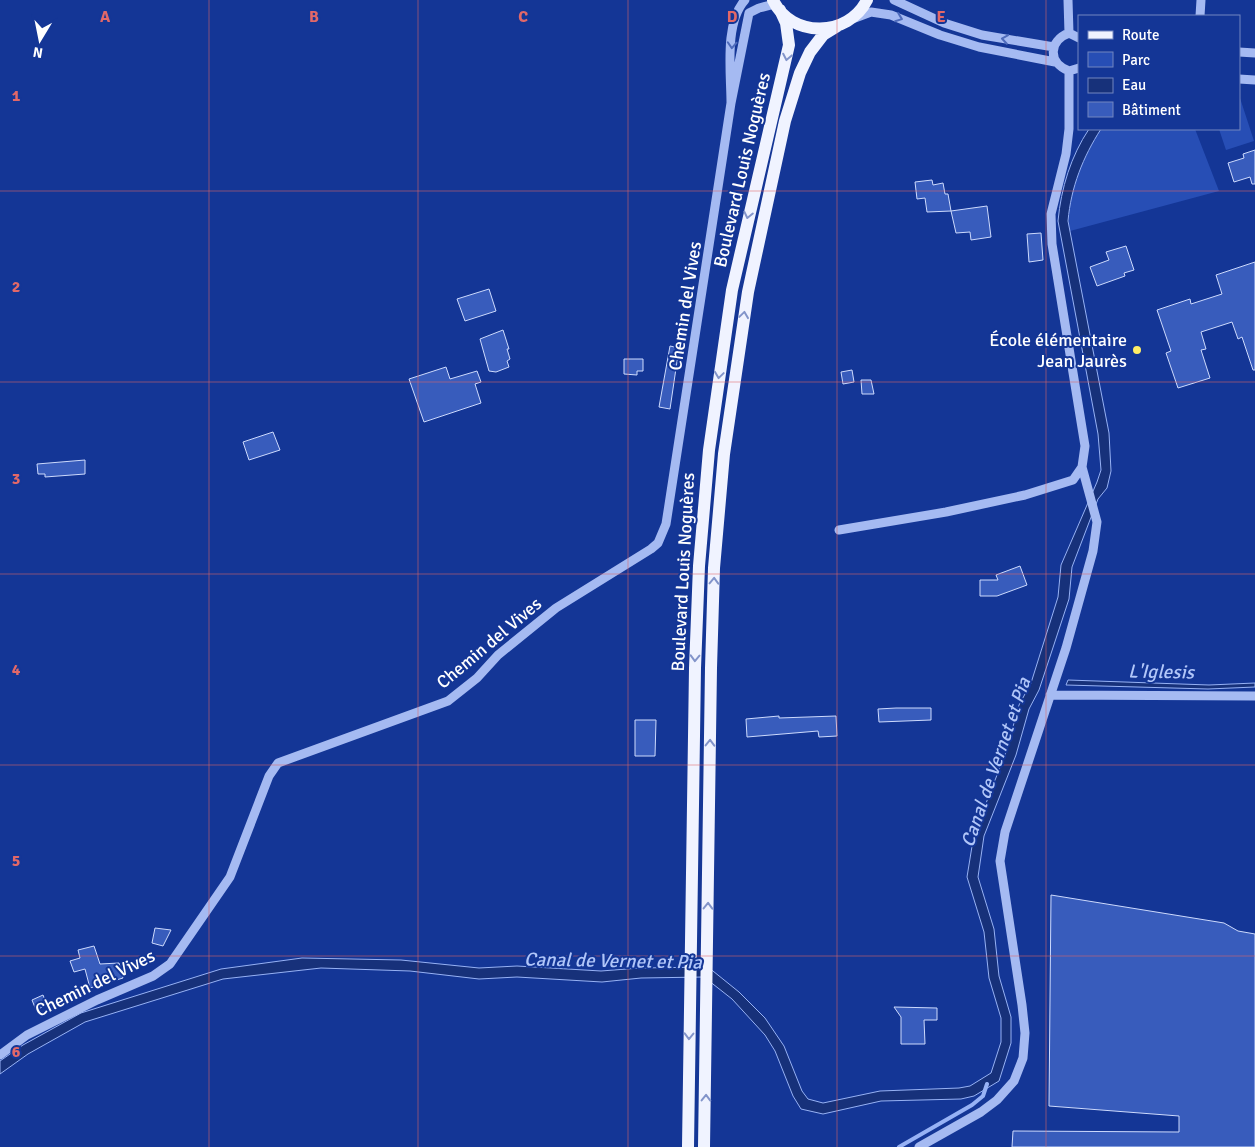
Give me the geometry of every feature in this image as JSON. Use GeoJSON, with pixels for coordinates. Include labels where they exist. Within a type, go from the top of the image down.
{"type":"FeatureCollection","features":[{"type":"Feature","properties":{"kind":"main road"},"geometry":{"type":"LineString","coordinates":[[776,5],[791,20],[805,27],[821,29],[836,27],[852,19],[867,0]]}},
{"type":"Feature","properties":{"kind":"main road","name":"Boulevard Louis Noguères"},"geometry":{"type":"LineString","coordinates":[[688,1147],[695,668],[699,566],[709,450],[732,290],[789,45],[786,23],[776,5]]}},
{"type":"Feature","properties":{"kind":"main road","name":"Boulevard Louis Noguères"},"geometry":{"type":"LineString","coordinates":[[704,1147],[711,668],[714,568],[724,454],[748,292],[785,120],[800,73],[810,52],[823,35],[836,27]]}},
{"type":"Feature","properties":{"kind":"street","name":"Chemin del Vives"},"geometry":{"type":"LineString","coordinates":[[731,103],[733,21],[739,7],[745,0]]}},
{"type":"Feature","properties":{"kind":"street"},"geometry":{"type":"LineString","coordinates":[[894,0],[944,23],[982,35],[1054,47]]}},
{"type":"Feature","properties":{"kind":"street"},"geometry":{"type":"LineString","coordinates":[[1068,0],[1069,34]]}},
{"type":"Feature","properties":{"kind":"street"},"geometry":{"type":"LineString","coordinates":[[1200,15],[1201,0]]}},
{"type":"Feature","properties":{"kind":"street","name":"Chemin del Vives"},"geometry":{"type":"LineString","coordinates":[[0,1055],[27,1035],[97,1000],[153,976],[170,964],[230,876],[269,776],[278,763],[448,701],[477,678],[498,655],[556,608],[636,560],[658,543],[666,524],[731,103],[749,13],[759,8],[776,5]]}},
{"type":"Feature","properties":{"kind":"street"},"geometry":{"type":"LineString","coordinates":[[852,19],[871,12],[890,15],[940,35],[978,47],[1055,62],[1061,68],[1069,71],[1078,68]]}},
{"type":"Feature","properties":{"kind":"street"},"geometry":{"type":"LineString","coordinates":[[1055,62],[1054,47],[1060,37],[1069,34],[1078,38]]}},
{"type":"Feature","properties":{"kind":"street"},"geometry":{"type":"LineString","coordinates":[[1240,52],[1255,53]]}},
{"type":"Feature","properties":{"kind":"street"},"geometry":{"type":"LineString","coordinates":[[840,530],[946,512],[1026,495],[1073,480],[1082,467],[1085,446],[1052,244],[1050,214],[1069,129],[1069,71]]}},
{"type":"Feature","properties":{"kind":"street"},"geometry":{"type":"LineString","coordinates":[[1240,78],[1255,80]]}},
{"type":"Feature","properties":{"kind":"street"},"geometry":{"type":"LineString","coordinates":[[918,1147],[980,1112],[997,1100],[1014,1081],[1023,1058],[1025,1033],[1022,1004],[1000,861],[1005,832],[1050,695],[1094,551],[1096,522],[1089,487],[1082,467]]}},
{"type":"Feature","properties":{"kind":"street"},"geometry":{"type":"LineString","coordinates":[[1050,695],[1255,696]]}},
{"type":"Feature","properties":{"kind":"green space"},"geometry":{"type":"Polygon","coordinates":[[[1240,98],[1254,141],[1226,150],[1219,130],[1240,130],[1240,98]]]}},
{"type":"Feature","properties":{"kind":"green space"},"geometry":{"type":"Polygon","coordinates":[[[1100,130],[1195,130],[1219,191],[1070,231],[1070,204],[1077,177],[1100,130]]]}},
{"type":"Feature","properties":{"kind":"water"},"geometry":{"type":"Polygon","coordinates":[[[1088,130],[1100,130],[1089,150],[1075,184],[1068,221],[1109,433],[1111,471],[1107,488],[1098,499],[1072,567],[1069,599],[1039,690],[1029,709],[1016,755],[984,836],[978,877],[994,929],[999,976],[1011,1017],[1011,1043],[999,1081],[974,1096],[961,1099],[881,1101],[823,1114],[801,1109],[793,1096],[775,1051],[765,1035],[732,999],[704,977],[641,978],[602,982],[517,977],[479,979],[410,971],[321,968],[223,979],[85,1022],[28,1054],[0,1074],[0,1061],[23,1045],[81,1013],[221,969],[302,958],[401,960],[479,968],[517,966],[601,971],[640,968],[708,967],[739,992],[765,1018],[784,1046],[802,1091],[808,1099],[823,1103],[880,1091],[959,1088],[970,1086],[991,1073],[1001,1042],[1001,1018],[989,978],[984,932],[967,877],[974,834],[1006,752],[1019,705],[1031,683],[1058,597],[1061,565],[1101,470],[1098,434],[1058,221],[1068,173],[1088,130]]]}},
{"type":"Feature","properties":{"kind":"water"},"geometry":{"type":"Polygon","coordinates":[[[1068,680],[1209,685],[1255,683],[1255,687],[1208,689],[1066,685],[1068,680]]]}},
{"type":"Feature","properties":{"kind":"building"},"geometry":{"type":"Polygon","coordinates":[[[1255,150],[1255,184],[1252,184],[1250,177],[1234,182],[1228,163],[1244,158],[1243,154],[1255,150]]]}},
{"type":"Feature","properties":{"kind":"building"},"geometry":{"type":"Polygon","coordinates":[[[932,180],[933,185],[943,183],[945,194],[948,194],[951,211],[927,212],[925,198],[917,199],[915,182],[932,180]]]}},
{"type":"Feature","properties":{"kind":"building"},"geometry":{"type":"Polygon","coordinates":[[[987,206],[991,237],[971,240],[970,232],[956,233],[951,211],[987,206]]]}},
{"type":"Feature","properties":{"kind":"building"},"geometry":{"type":"Polygon","coordinates":[[[1041,233],[1043,260],[1029,262],[1027,234],[1041,233]]]}},
{"type":"Feature","properties":{"kind":"building"},"geometry":{"type":"Polygon","coordinates":[[[1126,246],[1134,270],[1124,273],[1125,276],[1097,286],[1090,267],[1109,260],[1106,252],[1126,246]]]}},
{"type":"Feature","properties":{"kind":"building"},"geometry":{"type":"Polygon","coordinates":[[[1255,262],[1255,370],[1253,370],[1242,337],[1238,339],[1232,322],[1201,332],[1206,349],[1201,350],[1210,378],[1178,388],[1166,353],[1171,351],[1157,310],[1190,299],[1191,304],[1222,294],[1216,275],[1255,262]]]}},
{"type":"Feature","properties":{"kind":"building"},"geometry":{"type":"Polygon","coordinates":[[[489,289],[496,311],[465,321],[457,299],[489,289]]]}},
{"type":"Feature","properties":{"kind":"building"},"geometry":{"type":"Polygon","coordinates":[[[503,330],[509,349],[507,349],[510,359],[507,361],[509,367],[496,372],[489,371],[480,339],[503,330]]]}},
{"type":"Feature","properties":{"kind":"building"},"geometry":{"type":"Polygon","coordinates":[[[670,346],[679,348],[670,409],[659,407],[670,346]]]}},
{"type":"Feature","properties":{"kind":"building"},"geometry":{"type":"Polygon","coordinates":[[[624,359],[643,359],[643,371],[637,371],[637,375],[624,374],[624,359]]]}},
{"type":"Feature","properties":{"kind":"building"},"geometry":{"type":"Polygon","coordinates":[[[446,367],[450,379],[477,371],[481,382],[475,384],[481,403],[424,422],[409,379],[446,367]]]}},
{"type":"Feature","properties":{"kind":"building"},"geometry":{"type":"Polygon","coordinates":[[[852,370],[854,382],[843,384],[841,372],[852,370]]]}},
{"type":"Feature","properties":{"kind":"building"},"geometry":{"type":"Polygon","coordinates":[[[861,380],[871,380],[874,394],[862,394],[861,380]]]}},
{"type":"Feature","properties":{"kind":"building"},"geometry":{"type":"Polygon","coordinates":[[[273,432],[280,450],[249,460],[243,442],[273,432]]]}},
{"type":"Feature","properties":{"kind":"building"},"geometry":{"type":"Polygon","coordinates":[[[85,460],[85,474],[45,477],[45,474],[38,474],[37,464],[85,460]]]}},
{"type":"Feature","properties":{"kind":"building"},"geometry":{"type":"Polygon","coordinates":[[[1020,566],[1027,585],[997,596],[980,596],[980,580],[998,580],[996,575],[1020,566]]]}},
{"type":"Feature","properties":{"kind":"building"},"geometry":{"type":"Polygon","coordinates":[[[931,708],[931,720],[879,722],[878,709],[931,708]]]}},
{"type":"Feature","properties":{"kind":"building"},"geometry":{"type":"Polygon","coordinates":[[[779,716],[779,718],[836,716],[837,736],[819,737],[818,731],[747,737],[746,719],[779,716]]]}},
{"type":"Feature","properties":{"kind":"building"},"geometry":{"type":"Polygon","coordinates":[[[635,720],[656,720],[655,756],[635,756],[635,720]]]}},
{"type":"Feature","properties":{"kind":"building"},"geometry":{"type":"Polygon","coordinates":[[[1051,895],[1224,923],[1238,931],[1255,934],[1255,1147],[1012,1147],[1013,1131],[1179,1132],[1179,1116],[1049,1106],[1051,895]]]}},
{"type":"Feature","properties":{"kind":"building"},"geometry":{"type":"Polygon","coordinates":[[[155,928],[171,930],[163,946],[152,943],[155,928]]]}},
{"type":"Feature","properties":{"kind":"building"},"geometry":{"type":"Polygon","coordinates":[[[94,946],[100,964],[119,963],[123,978],[90,988],[85,969],[74,972],[70,961],[80,958],[78,950],[94,946]]]}},
{"type":"Feature","properties":{"kind":"building"},"geometry":{"type":"Polygon","coordinates":[[[43,995],[47,1005],[36,1010],[32,1000],[43,995]]]}},
{"type":"Feature","properties":{"kind":"building"},"geometry":{"type":"Polygon","coordinates":[[[894,1007],[937,1008],[937,1020],[924,1020],[925,1044],[901,1044],[901,1017],[894,1007]]]}},
{"type":"Feature","properties":{"kind":"waterway"},"geometry":{"type":"LineString","coordinates":[[899,1147],[972,1105],[983,1096],[987,1084]]}},
{"type":"Feature","properties":{"kind":"place","name":"École élémentaire Jean Jaurès"},"geometry":{"type":"Point","coordinates":[1137,350]}},
{"type":"Feature","properties":{"kind":"water label","name":"L'Iglesis"},"geometry":{"type":"Point","coordinates":[1161,671]}},
{"type":"Feature","properties":{"kind":"water label","name":"Canal de Vernet et Pia"},"geometry":{"type":"Point","coordinates":[995,762]}},
{"type":"Feature","properties":{"kind":"water label","name":"Canal de Vernet et Pia"},"geometry":{"type":"Point","coordinates":[613,960]}}]}
